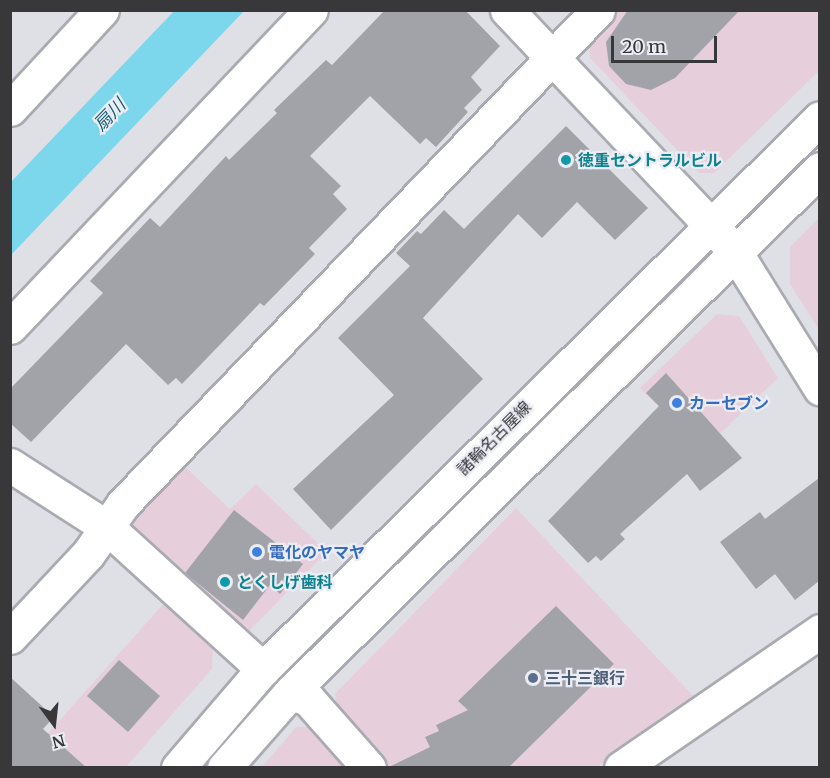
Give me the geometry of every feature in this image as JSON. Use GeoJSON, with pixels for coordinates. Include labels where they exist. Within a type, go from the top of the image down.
{"type":"FeatureCollection","features":[{"type":"Feature","properties":{"kind":"street"},"geometry":{"type":"LineString","coordinates":[[10,109],[102,10]]}},
{"type":"Feature","properties":{"kind":"street"},"geometry":{"type":"LineString","coordinates":[[10,327],[311,10]]}},
{"type":"Feature","properties":{"kind":"street"},"geometry":{"type":"LineString","coordinates":[[507,10],[711,223],[734,250],[819,388]]}},
{"type":"Feature","properties":{"kind":"street"},"geometry":{"type":"LineString","coordinates":[[10,637],[108,528],[123,504],[188,448],[598,10]]}},
{"type":"Feature","properties":{"kind":"street","name":"諸輪名古屋線"},"geometry":{"type":"LineString","coordinates":[[178,768],[263,669],[819,118]]}},
{"type":"Feature","properties":{"kind":"street"},"geometry":{"type":"LineString","coordinates":[[224,768],[291,693],[734,250],[819,169]]}},
{"type":"Feature","properties":{"kind":"street"},"geometry":{"type":"LineString","coordinates":[[10,465],[108,528],[263,669]]}},
{"type":"Feature","properties":{"kind":"street"},"geometry":{"type":"LineString","coordinates":[[621,768],[819,631]]}},
{"type":"Feature","properties":{"kind":"street"},"geometry":{"type":"LineString","coordinates":[[291,693],[308,699],[369,768]]}},
{"type":"Feature","properties":{"kind":"shaded area"},"geometry":{"type":"Polygon","coordinates":[[[619,11],[819,11],[819,71],[714,173],[699,173],[590,58],[589,42],[619,11]]]}},
{"type":"Feature","properties":{"kind":"shaded area"},"geometry":{"type":"Polygon","coordinates":[[[819,218],[819,330],[790,284],[790,247],[819,218]]]}},
{"type":"Feature","properties":{"kind":"shaded area"},"geometry":{"type":"Polygon","coordinates":[[[717,314],[739,316],[778,378],[702,451],[640,388],[717,314]]]}},
{"type":"Feature","properties":{"kind":"shaded area"},"geometry":{"type":"Polygon","coordinates":[[[183,465],[230,509],[256,484],[327,552],[246,634],[136,534],[133,517],[183,465]]]}},
{"type":"Feature","properties":{"kind":"shaded area"},"geometry":{"type":"Polygon","coordinates":[[[516,508],[696,699],[597,767],[388,768],[338,710],[335,694],[516,508]]]}},
{"type":"Feature","properties":{"kind":"shaded area"},"geometry":{"type":"Polygon","coordinates":[[[166,601],[213,644],[212,669],[126,767],[17,768],[166,601]]]}},
{"type":"Feature","properties":{"kind":"shaded area"},"geometry":{"type":"Polygon","coordinates":[[[296,727],[318,727],[353,768],[261,768],[296,727]]]}},
{"type":"Feature","properties":{"kind":"water","name":"扇川"},"geometry":{"type":"Polygon","coordinates":[[[175,10],[244,11],[11,255],[11,182],[175,10]]]}},
{"type":"Feature","properties":{"kind":"building"},"geometry":{"type":"Polygon","coordinates":[[[385,10],[465,10],[500,46],[471,77],[482,90],[464,108],[468,112],[436,147],[426,138],[420,144],[370,96],[310,156],[341,186],[333,194],[347,209],[309,248],[315,254],[264,306],[260,303],[182,384],[176,378],[168,385],[126,344],[31,442],[10,423],[10,389],[103,293],[90,281],[150,218],[160,227],[226,156],[229,160],[277,113],[274,110],[326,60],[332,65],[385,10]]]}},
{"type":"Feature","properties":{"kind":"building"},"geometry":{"type":"Polygon","coordinates":[[[628,10],[740,10],[675,78],[651,90],[626,84],[609,66],[606,42],[628,10]]]}},
{"type":"Feature","properties":{"kind":"building"},"geometry":{"type":"Polygon","coordinates":[[[566,126],[648,208],[615,240],[577,202],[542,238],[518,214],[423,318],[483,379],[331,530],[293,489],[394,395],[338,338],[410,266],[396,253],[417,231],[421,234],[444,210],[464,229],[566,126]]]}},
{"type":"Feature","properties":{"kind":"building"},"geometry":{"type":"Polygon","coordinates":[[[666,373],[742,458],[700,491],[687,474],[620,534],[625,539],[601,561],[596,556],[588,563],[548,521],[659,406],[646,393],[666,373]]]}},
{"type":"Feature","properties":{"kind":"building"},"geometry":{"type":"Polygon","coordinates":[[[819,478],[819,581],[795,600],[775,574],[756,589],[720,542],[760,512],[765,519],[819,478]]]}},
{"type":"Feature","properties":{"kind":"building"},"geometry":{"type":"Polygon","coordinates":[[[234,510],[303,564],[280,594],[270,585],[243,620],[185,573],[234,510]]]}},
{"type":"Feature","properties":{"kind":"building"},"geometry":{"type":"Polygon","coordinates":[[[556,606],[614,664],[508,768],[387,768],[430,747],[425,737],[439,731],[436,725],[468,710],[458,701],[556,606]]]}},
{"type":"Feature","properties":{"kind":"building"},"geometry":{"type":"Polygon","coordinates":[[[119,660],[160,696],[128,732],[87,696],[119,660]]]}},
{"type":"Feature","properties":{"kind":"building"},"geometry":{"type":"Polygon","coordinates":[[[10,677],[54,717],[43,729],[87,768],[10,768],[10,677]]]}},
{"type":"Feature","properties":{"kind":"place","name":"徳重セントラルビル"},"geometry":{"type":"Point","coordinates":[566,160]}},
{"type":"Feature","properties":{"kind":"place","name":"カーセブン"},"geometry":{"type":"Point","coordinates":[677,403]}},
{"type":"Feature","properties":{"kind":"place","name":"電化のヤマヤ"},"geometry":{"type":"Point","coordinates":[257,552]}},
{"type":"Feature","properties":{"kind":"place","name":"とくしげ歯科"},"geometry":{"type":"Point","coordinates":[225,582]}},
{"type":"Feature","properties":{"kind":"place","name":"三十三銀行"},"geometry":{"type":"Point","coordinates":[533,678]}}]}
